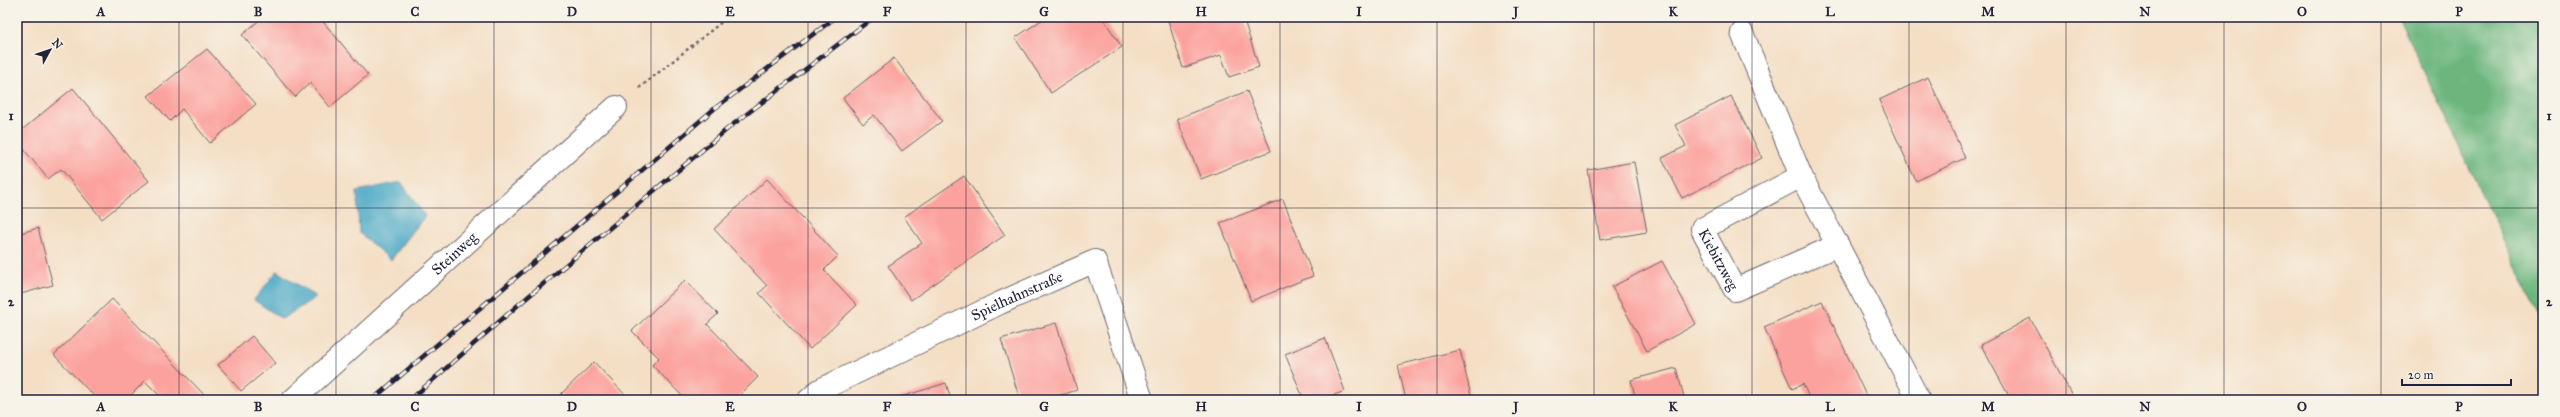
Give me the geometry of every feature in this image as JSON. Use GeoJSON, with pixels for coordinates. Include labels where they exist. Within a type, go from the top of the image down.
{"type":"FeatureCollection","features":[{"type":"Feature","properties":{"kind":"street"},"geometry":{"type":"LineString","coordinates":[[1742,33],[1801,176],[1919,400]]}},
{"type":"Feature","properties":{"kind":"street","name":"Steinweg"},"geometry":{"type":"LineString","coordinates":[[293,400],[616,107]]}},
{"type":"Feature","properties":{"kind":"street","name":"Kiebitzweg"},"geometry":{"type":"LineString","coordinates":[[1801,176],[1702,229],[1735,290],[1838,245]]}},
{"type":"Feature","properties":{"kind":"street","name":"Spielhahnstraße"},"geometry":{"type":"LineString","coordinates":[[809,400],[820,390],[1000,303],[1095,261],[1142,400]]}},
{"type":"Feature","properties":{"kind":"path"},"geometry":{"type":"LineString","coordinates":[[616,107],[728,17]]}},
{"type":"Feature","properties":{"kind":"green space"},"geometry":{"type":"Polygon","coordinates":[[[2398,17],[2543,17],[2543,324],[2398,17]]]}},
{"type":"Feature","properties":{"kind":"water"},"geometry":{"type":"Polygon","coordinates":[[[401,182],[425,216],[391,260],[359,233],[357,191],[401,182]]]}},
{"type":"Feature","properties":{"kind":"water"},"geometry":{"type":"Polygon","coordinates":[[[277,271],[316,297],[282,319],[254,300],[277,271]]]}},
{"type":"Feature","properties":{"kind":"building"},"geometry":{"type":"Polygon","coordinates":[[[263,17],[319,17],[368,75],[330,107],[310,83],[295,97],[242,35],[263,17]]]}},
{"type":"Feature","properties":{"kind":"building"},"geometry":{"type":"Polygon","coordinates":[[[1046,17],[1102,17],[1122,47],[1051,93],[1015,38],[1046,17]]]}},
{"type":"Feature","properties":{"kind":"building"},"geometry":{"type":"Polygon","coordinates":[[[1167,17],[1243,17],[1259,67],[1229,77],[1221,55],[1183,68],[1167,17]]]}},
{"type":"Feature","properties":{"kind":"building"},"geometry":{"type":"Polygon","coordinates":[[[207,49],[256,104],[210,143],[182,109],[170,121],[148,96],[207,49]]]}},
{"type":"Feature","properties":{"kind":"building"},"geometry":{"type":"Polygon","coordinates":[[[894,58],[942,121],[902,151],[874,115],[863,124],[843,98],[894,58]]]}},
{"type":"Feature","properties":{"kind":"building"},"geometry":{"type":"Polygon","coordinates":[[[1928,77],[1965,158],[1916,181],[1879,100],[1928,77]]]}},
{"type":"Feature","properties":{"kind":"building"},"geometry":{"type":"Polygon","coordinates":[[[73,88],[149,181],[102,219],[61,169],[48,179],[17,141],[17,134],[73,88]]]}},
{"type":"Feature","properties":{"kind":"building"},"geometry":{"type":"Polygon","coordinates":[[[1247,91],[1271,151],[1201,179],[1177,119],[1247,91]]]}},
{"type":"Feature","properties":{"kind":"building"},"geometry":{"type":"Polygon","coordinates":[[[1731,96],[1762,158],[1682,198],[1662,158],[1686,146],[1675,125],[1731,96]]]}},
{"type":"Feature","properties":{"kind":"building"},"geometry":{"type":"Polygon","coordinates":[[[1634,162],[1647,232],[1600,240],[1588,170],[1634,162]]]}},
{"type":"Feature","properties":{"kind":"building"},"geometry":{"type":"Polygon","coordinates":[[[964,176],[1005,235],[911,300],[888,266],[922,243],[904,217],[964,176]]]}},
{"type":"Feature","properties":{"kind":"building"},"geometry":{"type":"Polygon","coordinates":[[[767,179],[838,256],[824,270],[857,305],[810,349],[759,293],[767,286],[714,229],[767,179]]]}},
{"type":"Feature","properties":{"kind":"building"},"geometry":{"type":"Polygon","coordinates":[[[1283,199],[1313,276],[1251,301],[1220,223],[1283,199]]]}},
{"type":"Feature","properties":{"kind":"building"},"geometry":{"type":"Polygon","coordinates":[[[38,228],[53,285],[17,295],[17,234],[38,228]]]}},
{"type":"Feature","properties":{"kind":"building"},"geometry":{"type":"Polygon","coordinates":[[[1662,261],[1696,324],[1647,351],[1612,287],[1662,261]]]}},
{"type":"Feature","properties":{"kind":"building"},"geometry":{"type":"Polygon","coordinates":[[[685,280],[718,314],[707,324],[758,377],[735,400],[686,400],[652,365],[659,358],[632,331],[685,280]]]}},
{"type":"Feature","properties":{"kind":"building"},"geometry":{"type":"Polygon","coordinates":[[[112,299],[209,400],[164,400],[145,381],[126,400],[98,400],[54,355],[112,299]]]}},
{"type":"Feature","properties":{"kind":"building"},"geometry":{"type":"Polygon","coordinates":[[[1822,301],[1868,400],[1810,400],[1803,384],[1792,389],[1764,327],[1822,301]]]}},
{"type":"Feature","properties":{"kind":"building"},"geometry":{"type":"Polygon","coordinates":[[[2030,318],[2073,397],[2067,400],[2011,400],[1981,345],[2030,318]]]}},
{"type":"Feature","properties":{"kind":"building"},"geometry":{"type":"Polygon","coordinates":[[[1056,323],[1077,390],[1046,400],[1020,400],[1001,339],[1056,323]]]}},
{"type":"Feature","properties":{"kind":"building"},"geometry":{"type":"Polygon","coordinates":[[[252,336],[275,363],[241,391],[218,365],[252,336]]]}},
{"type":"Feature","properties":{"kind":"building"},"geometry":{"type":"Polygon","coordinates":[[[1325,338],[1345,391],[1321,400],[1304,400],[1285,354],[1325,338]]]}},
{"type":"Feature","properties":{"kind":"building"},"geometry":{"type":"Polygon","coordinates":[[[1460,350],[1472,400],[1406,400],[1398,365],[1460,350]]]}},
{"type":"Feature","properties":{"kind":"building"},"geometry":{"type":"Polygon","coordinates":[[[594,362],[630,400],[567,400],[561,394],[594,362]]]}},
{"type":"Feature","properties":{"kind":"building"},"geometry":{"type":"Polygon","coordinates":[[[1676,368],[1685,400],[1636,400],[1631,380],[1676,368]]]}},
{"type":"Feature","properties":{"kind":"building"},"geometry":{"type":"Polygon","coordinates":[[[946,383],[951,400],[891,400],[946,383]]]}},
{"type":"Feature","properties":{"kind":"railway"},"geometry":{"type":"LineString","coordinates":[[372,400],[714,109],[836,17]]}},
{"type":"Feature","properties":{"kind":"railway"},"geometry":{"type":"LineString","coordinates":[[410,400],[517,306],[731,126],[874,17]]}}]}
